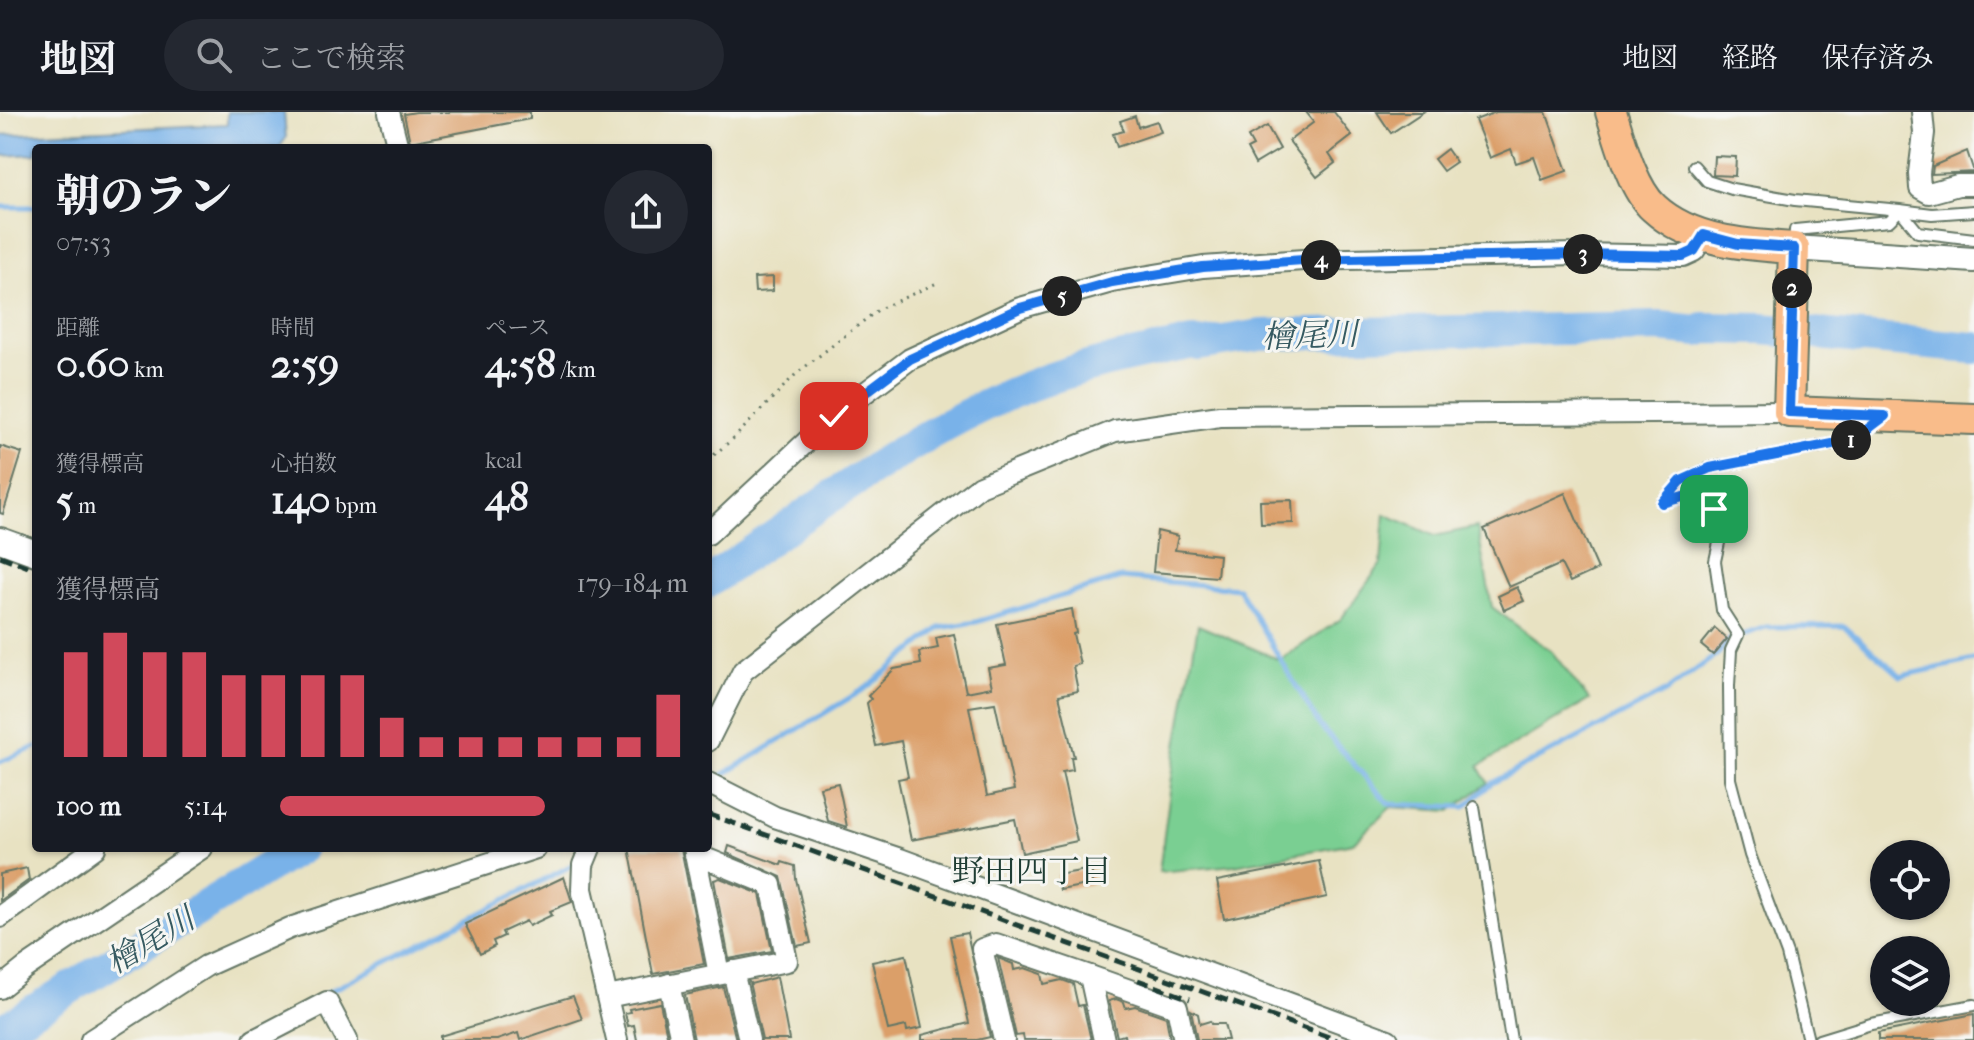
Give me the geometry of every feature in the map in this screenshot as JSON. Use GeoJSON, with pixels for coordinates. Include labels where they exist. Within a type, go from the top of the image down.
{"type":"FeatureCollection","features":[{"type":"Feature","properties":{"kind":"main road"},"geometry":{"type":"LineString","coordinates":[[1611,112],[1630,170],[1652,207],[1704,235],[1738,244],[1794,248],[1789,412],[1974,419]]}},
{"type":"Feature","properties":{"kind":"street"},"geometry":{"type":"LineString","coordinates":[[389,112],[397,144]]}},
{"type":"Feature","properties":{"kind":"street"},"geometry":{"type":"LineString","coordinates":[[1922,112],[1924,133],[1920,188],[1929,193],[1958,185],[1974,185]]}},
{"type":"Feature","properties":{"kind":"street"},"geometry":{"type":"LineString","coordinates":[[712,530],[834,416],[910,359],[1020,308],[1112,282],[1203,267],[1380,258],[1578,254],[1683,256],[1694,251],[1704,235]]}},
{"type":"Feature","properties":{"kind":"street"},"geometry":{"type":"LineString","coordinates":[[1794,248],[1974,260]]}},
{"type":"Feature","properties":{"kind":"street"},"geometry":{"type":"LineString","coordinates":[[712,733],[743,671],[980,486],[1115,431],[1220,416],[1789,412]]}},
{"type":"Feature","properties":{"kind":"street"},"geometry":{"type":"LineString","coordinates":[[0,540],[32,552]]}},
{"type":"Feature","properties":{"kind":"street"},"geometry":{"type":"LineString","coordinates":[[712,785],[775,817],[900,859],[1388,1040]]}},
{"type":"Feature","properties":{"kind":"street"},"geometry":{"type":"LineString","coordinates":[[0,917],[89,852]]}},
{"type":"Feature","properties":{"kind":"street"},"geometry":{"type":"LineString","coordinates":[[0,988],[196,852]]}},
{"type":"Feature","properties":{"kind":"street"},"geometry":{"type":"LineString","coordinates":[[91,1040],[206,966],[290,928],[524,852]]}},
{"type":"Feature","properties":{"kind":"street"},"geometry":{"type":"LineString","coordinates":[[588,852],[583,865],[582,889],[617,1040]]}},
{"type":"Feature","properties":{"kind":"street"},"geometry":{"type":"LineString","coordinates":[[694,852],[726,972],[749,1040]]}},
{"type":"Feature","properties":{"kind":"street"},"geometry":{"type":"LineString","coordinates":[[607,997],[787,961],[771,885],[696,852]]}},
{"type":"Feature","properties":{"kind":"street"},"geometry":{"type":"LineString","coordinates":[[1004,1040],[982,949],[996,944],[1177,1007],[1184,1040]]}},
{"type":"Feature","properties":{"kind":"street"},"geometry":{"type":"LineString","coordinates":[[1090,976],[1104,1040]]}},
{"type":"Feature","properties":{"kind":"street"},"geometry":{"type":"LineString","coordinates":[[669,984],[681,1040]]}},
{"type":"Feature","properties":{"kind":"street"},"geometry":{"type":"LineString","coordinates":[[254,1040],[327,1002],[347,1040]]}},
{"type":"Feature","properties":{"kind":"lane"},"geometry":{"type":"LineString","coordinates":[[1694,166],[1707,181],[1732,189],[1795,200],[1932,214],[1974,211]]}},
{"type":"Feature","properties":{"kind":"lane"},"geometry":{"type":"LineString","coordinates":[[1900,210],[1918,232],[1974,239]]}},
{"type":"Feature","properties":{"kind":"lane"},"geometry":{"type":"LineString","coordinates":[[1794,248],[1795,230],[1889,221],[1900,210]]}},
{"type":"Feature","properties":{"kind":"lane"},"geometry":{"type":"LineString","coordinates":[[1808,1040],[1787,954],[1750,855],[1730,779],[1729,686],[1731,650],[1738,635],[1722,610],[1715,561],[1722,529],[1714,509],[1690,495],[1662,503],[1681,481],[1710,468],[1853,440],[1885,416]]}},
{"type":"Feature","properties":{"kind":"lane"},"geometry":{"type":"LineString","coordinates":[[1474,807],[1511,1040]]}},
{"type":"Feature","properties":{"kind":"lane"},"geometry":{"type":"LineString","coordinates":[[1819,1040],[1871,1024],[1974,1005]]}},
{"type":"Feature","properties":{"kind":"path"},"geometry":{"type":"LineString","coordinates":[[712,457],[796,374],[879,309],[937,283]]}},
{"type":"Feature","properties":{"kind":"green space"},"geometry":{"type":"Polygon","coordinates":[[[1385,514],[1435,536],[1477,527],[1492,607],[1552,652],[1589,700],[1479,766],[1488,783],[1450,811],[1391,807],[1353,843],[1235,865],[1159,872],[1198,625],[1280,660],[1341,619],[1381,564],[1385,514]]]}},
{"type":"Feature","properties":{"kind":"water"},"geometry":{"type":"Polygon","coordinates":[[[227,112],[284,112],[286,138],[282,144],[32,144],[32,154],[0,156],[0,135],[227,124],[227,112]]]}},
{"type":"Feature","properties":{"kind":"building"},"geometry":{"type":"Polygon","coordinates":[[[530,112],[530,119],[410,142],[404,114],[530,112]]]}},
{"type":"Feature","properties":{"kind":"building"},"geometry":{"type":"Polygon","coordinates":[[[1306,112],[1334,112],[1352,136],[1329,154],[1335,163],[1317,177],[1289,141],[1314,122],[1306,112]]]}},
{"type":"Feature","properties":{"kind":"building"},"geometry":{"type":"Polygon","coordinates":[[[1377,112],[1423,112],[1391,133],[1377,112]]]}},
{"type":"Feature","properties":{"kind":"building"},"geometry":{"type":"Polygon","coordinates":[[[1496,112],[1546,112],[1567,171],[1542,180],[1534,157],[1516,163],[1511,149],[1490,158],[1475,120],[1496,112]]]}},
{"type":"Feature","properties":{"kind":"building"},"geometry":{"type":"Polygon","coordinates":[[[1135,116],[1138,127],[1157,121],[1161,132],[1117,147],[1113,134],[1124,131],[1120,121],[1135,116]]]}},
{"type":"Feature","properties":{"kind":"building"},"geometry":{"type":"Polygon","coordinates":[[[1267,126],[1280,149],[1255,164],[1247,149],[1253,146],[1248,137],[1267,126]]]}},
{"type":"Feature","properties":{"kind":"building"},"geometry":{"type":"Polygon","coordinates":[[[1447,149],[1456,162],[1443,171],[1434,159],[1447,149]]]}},
{"type":"Feature","properties":{"kind":"building"},"geometry":{"type":"Polygon","coordinates":[[[1967,151],[1974,172],[1932,174],[1933,166],[1967,151]]]}},
{"type":"Feature","properties":{"kind":"building"},"geometry":{"type":"Polygon","coordinates":[[[1714,156],[1736,157],[1735,176],[1713,175],[1714,156]]]}},
{"type":"Feature","properties":{"kind":"building"},"geometry":{"type":"Polygon","coordinates":[[[773,277],[773,291],[755,292],[754,278],[773,277]]]}},
{"type":"Feature","properties":{"kind":"building"},"geometry":{"type":"Polygon","coordinates":[[[0,446],[22,453],[3,514],[0,513],[0,446]]]}},
{"type":"Feature","properties":{"kind":"building"},"geometry":{"type":"Polygon","coordinates":[[[1565,493],[1598,569],[1570,582],[1561,564],[1509,587],[1484,529],[1565,493]]]}},
{"type":"Feature","properties":{"kind":"building"},"geometry":{"type":"Polygon","coordinates":[[[1292,500],[1293,523],[1261,524],[1260,501],[1292,500]]]}},
{"type":"Feature","properties":{"kind":"building"},"geometry":{"type":"Polygon","coordinates":[[[1157,531],[1178,536],[1175,550],[1219,555],[1217,577],[1153,572],[1157,531]]]}},
{"type":"Feature","properties":{"kind":"building"},"geometry":{"type":"Polygon","coordinates":[[[1517,587],[1524,601],[1504,610],[1498,596],[1517,587]]]}},
{"type":"Feature","properties":{"kind":"building"},"geometry":{"type":"Polygon","coordinates":[[[1072,609],[1076,633],[1073,634],[1080,664],[1073,666],[1078,691],[1059,695],[1074,757],[1071,757],[1073,770],[1062,772],[1077,841],[1022,853],[1015,819],[911,840],[898,779],[908,777],[901,741],[876,746],[867,703],[871,699],[868,696],[894,669],[921,664],[919,652],[938,648],[936,638],[954,634],[966,692],[992,687],[988,668],[1006,665],[997,624],[1072,609]],[[995,703],[969,707],[987,796],[1014,790],[995,703]]]}},
{"type":"Feature","properties":{"kind":"building"},"geometry":{"type":"Polygon","coordinates":[[[1715,628],[1727,639],[1713,655],[1701,645],[1715,628]]]}},
{"type":"Feature","properties":{"kind":"building"},"geometry":{"type":"Polygon","coordinates":[[[838,783],[847,827],[828,821],[820,787],[838,783]]]}},
{"type":"Feature","properties":{"kind":"building"},"geometry":{"type":"Polygon","coordinates":[[[729,846],[781,865],[782,862],[795,866],[811,943],[797,946],[781,877],[727,853],[729,846]]]}},
{"type":"Feature","properties":{"kind":"building"},"geometry":{"type":"Polygon","coordinates":[[[630,852],[682,852],[704,964],[653,974],[630,852]]]}},
{"type":"Feature","properties":{"kind":"building"},"geometry":{"type":"Polygon","coordinates":[[[1319,861],[1327,897],[1224,919],[1217,881],[1319,861]]]}},
{"type":"Feature","properties":{"kind":"building"},"geometry":{"type":"Polygon","coordinates":[[[27,868],[29,880],[0,901],[0,874],[27,868]]]}},
{"type":"Feature","properties":{"kind":"building"},"geometry":{"type":"Polygon","coordinates":[[[1092,869],[1092,884],[1060,890],[1057,875],[1092,869]]]}},
{"type":"Feature","properties":{"kind":"building"},"geometry":{"type":"Polygon","coordinates":[[[564,877],[572,902],[550,911],[552,915],[529,926],[526,921],[502,932],[504,936],[493,941],[495,946],[480,954],[465,924],[564,877]]]}},
{"type":"Feature","properties":{"kind":"building"},"geometry":{"type":"Polygon","coordinates":[[[720,878],[760,894],[772,951],[729,959],[714,880],[720,878]]]}},
{"type":"Feature","properties":{"kind":"building"},"geometry":{"type":"Polygon","coordinates":[[[967,933],[990,1037],[977,1040],[922,1040],[922,1035],[969,1023],[950,936],[967,933]]]}},
{"type":"Feature","properties":{"kind":"building"},"geometry":{"type":"Polygon","coordinates":[[[906,955],[922,1028],[907,1031],[906,1026],[888,1030],[872,962],[906,955]]]}},
{"type":"Feature","properties":{"kind":"building"},"geometry":{"type":"Polygon","coordinates":[[[998,958],[1013,964],[1014,970],[1025,968],[1042,974],[1044,984],[1062,980],[1073,984],[1078,1006],[1083,1005],[1091,1040],[1024,1040],[1023,1035],[1016,1036],[998,958]]]}},
{"type":"Feature","properties":{"kind":"building"},"geometry":{"type":"Polygon","coordinates":[[[777,977],[789,1040],[762,1040],[749,982],[777,977]]]}},
{"type":"Feature","properties":{"kind":"building"},"geometry":{"type":"Polygon","coordinates":[[[723,987],[736,1040],[694,1040],[685,995],[723,987]]]}},
{"type":"Feature","properties":{"kind":"building"},"geometry":{"type":"Polygon","coordinates":[[[573,996],[582,1019],[520,1040],[518,1033],[497,1040],[440,1040],[440,1036],[573,996]]]}},
{"type":"Feature","properties":{"kind":"building"},"geometry":{"type":"Polygon","coordinates":[[[1116,999],[1124,1002],[1126,1008],[1135,1006],[1166,1017],[1170,1039],[1125,1040],[1124,1035],[1117,1037],[1109,1001],[1116,999]]]}},
{"type":"Feature","properties":{"kind":"building"},"geometry":{"type":"Polygon","coordinates":[[[660,1003],[668,1040],[637,1040],[634,1025],[628,1026],[625,1013],[630,1012],[629,1009],[660,1003]]]}},
{"type":"Feature","properties":{"kind":"building"},"geometry":{"type":"Polygon","coordinates":[[[1191,1010],[1198,1014],[1200,1024],[1210,1021],[1211,1024],[1224,1024],[1228,1040],[1197,1040],[1191,1010]]]}},
{"type":"Feature","properties":{"kind":"building"},"geometry":{"type":"Polygon","coordinates":[[[1974,1014],[1974,1040],[1878,1040],[1878,1033],[1974,1014]]]}},
{"type":"Feature","properties":{"kind":"waterway"},"geometry":{"type":"LineString","coordinates":[[0,207],[32,207]]}},
{"type":"Feature","properties":{"kind":"waterway","name":"檜尾川"},"geometry":{"type":"LineString","coordinates":[[712,579],[864,475],[944,426],[986,405],[1069,372],[1193,343],[1198,345],[1261,335],[1660,327],[1699,331],[1703,328],[1762,329],[1974,348]]}},
{"type":"Feature","properties":{"kind":"waterway"},"geometry":{"type":"LineString","coordinates":[[716,779],[866,688],[940,628],[976,622],[1121,578],[1238,588],[1320,726],[1389,804],[1465,807],[1492,783],[1667,691],[1719,653],[1728,640],[1766,627],[1844,626],[1901,676],[1974,660]]}},
{"type":"Feature","properties":{"kind":"waterway"},"geometry":{"type":"LineString","coordinates":[[0,762],[32,749]]}},
{"type":"Feature","properties":{"kind":"waterway","name":"檜尾川"},"geometry":{"type":"LineString","coordinates":[[0,1031],[293,852]]}},
{"type":"Feature","properties":{"kind":"waterway"},"geometry":{"type":"LineString","coordinates":[[325,994],[578,862]]}},
{"type":"Feature","properties":{"kind":"railway"},"geometry":{"type":"LineString","coordinates":[[0,556],[32,568]]}},
{"type":"Feature","properties":{"kind":"railway"},"geometry":{"type":"LineString","coordinates":[[712,815],[1337,1040]]}},
{"type":"Feature","properties":{"kind":"railway"},"geometry":{"type":"LineString","coordinates":[[1138,980],[1190,999]]}},
{"type":"Feature","properties":{"kind":"district","name":"野田四丁目"},"geometry":{"type":"Point","coordinates":[1032,871]}},
{"type":"Feature","properties":{"kind":"route"},"geometry":{"type":"LineString","coordinates":[[834,416],[910,359],[1020,308],[1112,282],[1203,267],[1303,260],[1578,254],[1683,256],[1694,251],[1704,235],[1738,244],[1794,248],[1789,412],[1885,416],[1853,440],[1710,468],[1681,481],[1662,503],[1690,495],[1714,509]]}}]}
